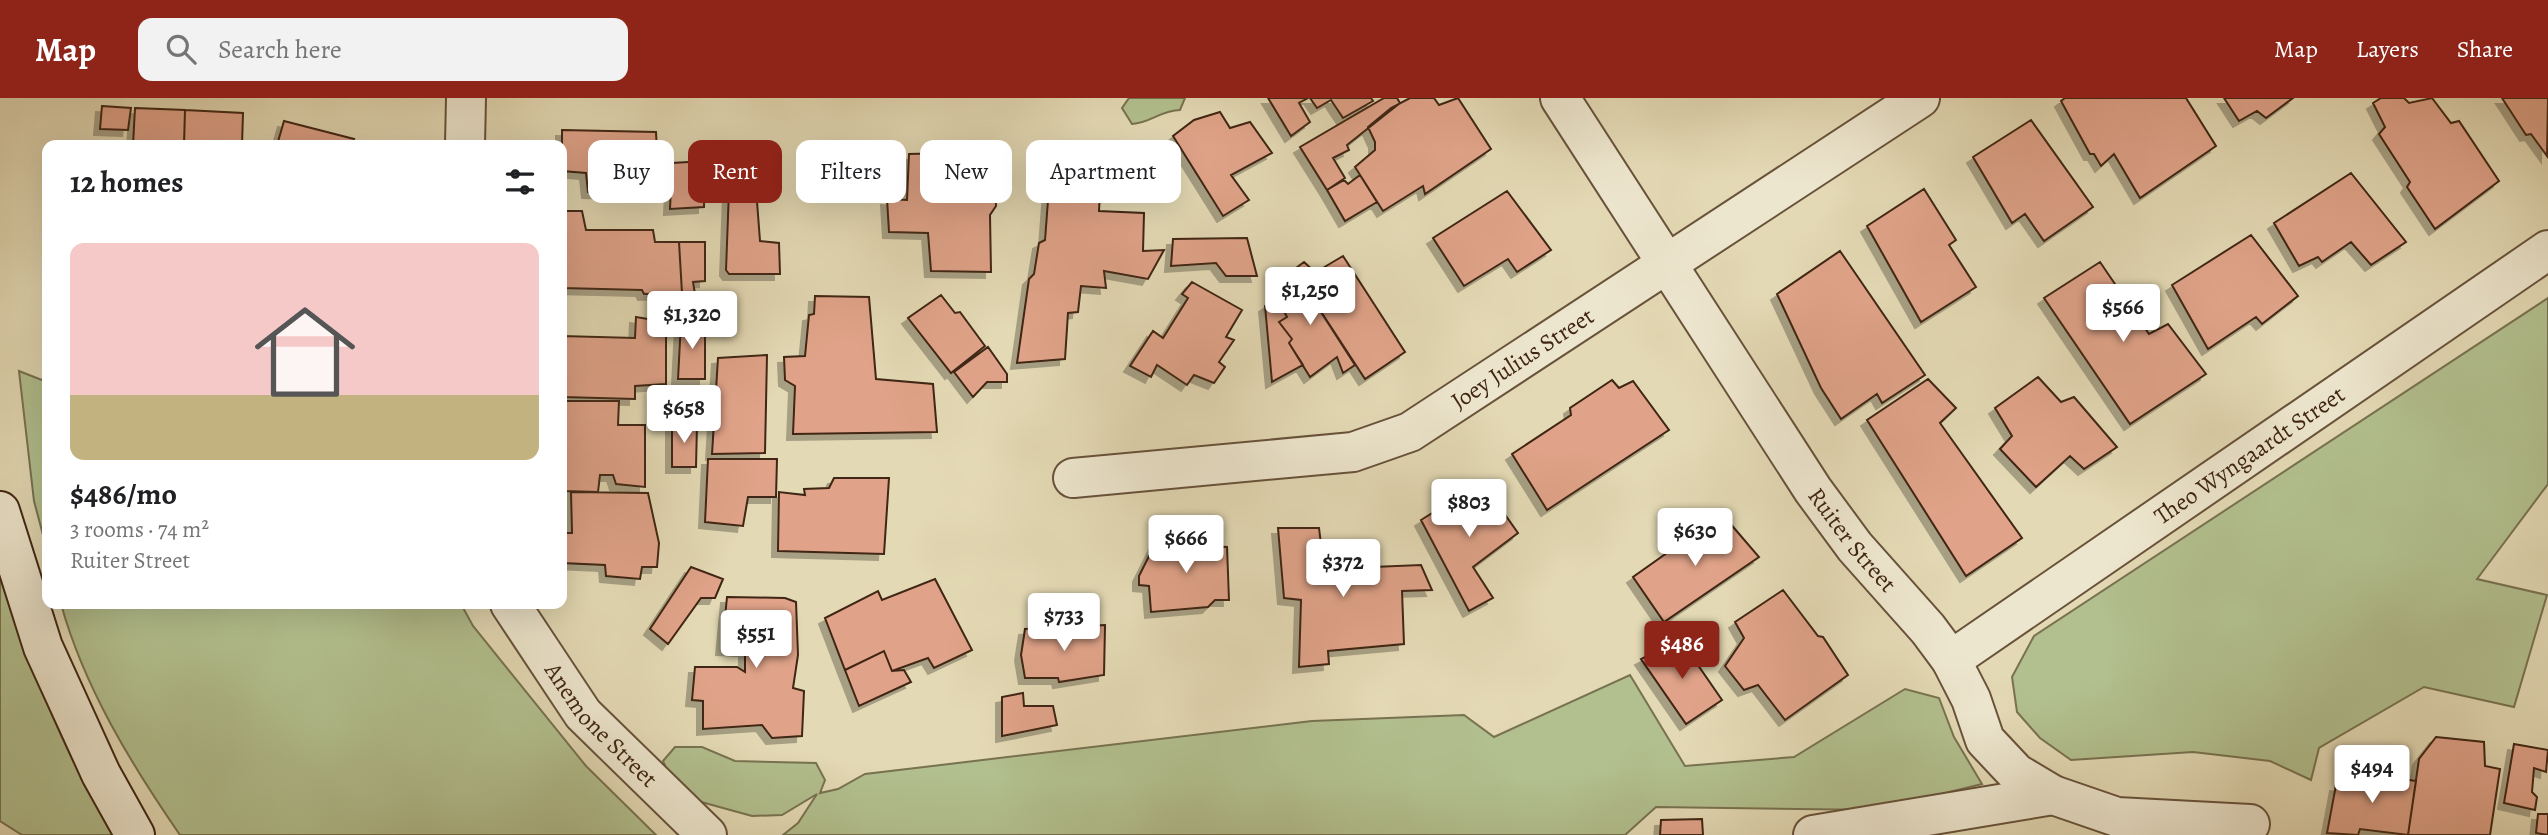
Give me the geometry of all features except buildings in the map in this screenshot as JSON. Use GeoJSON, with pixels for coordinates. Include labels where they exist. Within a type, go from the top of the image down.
{"type":"FeatureCollection","features":[{"type":"Feature","properties":{"kind":"street"},"geometry":{"type":"LineString","coordinates":[[465,140],[466,98]]}},
{"type":"Feature","properties":{"kind":"street","name":"Ruiter Street"},"geometry":{"type":"LineString","coordinates":[[1560,98],[1814,490],[1855,547],[1928,629],[1951,660],[1971,699],[1985,740],[2016,773],[2053,795],[2117,817],[2250,824]]}},
{"type":"Feature","properties":{"kind":"street","name":"Joey Julius Street"},"geometry":{"type":"LineString","coordinates":[[1073,478],[1353,452],[1410,432],[1920,98]]}},
{"type":"Feature","properties":{"kind":"street","name":"Theo Wyngaardt Street"},"geometry":{"type":"LineString","coordinates":[[1951,660],[2548,250]]}},
{"type":"Feature","properties":{"kind":"street"},"geometry":{"type":"LineString","coordinates":[[0,511],[44,647],[101,774],[135,835]]}},
{"type":"Feature","properties":{"kind":"street","name":"Anemone Street"},"geometry":{"type":"LineString","coordinates":[[513,609],[583,714],[707,835]]}},
{"type":"Feature","properties":{"kind":"street"},"geometry":{"type":"LineString","coordinates":[[1813,835],[2053,795]]}},
{"type":"Feature","properties":{"kind":"green space"},"geometry":{"type":"Polygon","coordinates":[[[1129,98],[1185,98],[1180,110],[1132,124],[1122,108],[1129,98]]]}},
{"type":"Feature","properties":{"kind":"green space"},"geometry":{"type":"Polygon","coordinates":[[[2548,298],[2548,484],[2477,579],[2547,595],[2514,707],[2424,687],[2319,748],[2311,780],[2270,761],[2193,752],[2071,760],[2040,738],[2017,712],[2012,677],[2034,636],[2548,298]]]}},
{"type":"Feature","properties":{"kind":"green space"},"geometry":{"type":"Polygon","coordinates":[[[19,371],[42,380],[42,531],[34,501],[19,371]]]}},
{"type":"Feature","properties":{"kind":"green space"},"geometry":{"type":"Polygon","coordinates":[[[0,564],[21,635],[47,704],[78,771],[115,835],[22,835],[0,821],[0,564]]]}},
{"type":"Feature","properties":{"kind":"green space"},"geometry":{"type":"Polygon","coordinates":[[[63,609],[464,609],[473,626],[586,766],[656,835],[180,835],[111,724],[82,665],[63,609]]]}},
{"type":"Feature","properties":{"kind":"green space"},"geometry":{"type":"Polygon","coordinates":[[[1630,675],[1685,766],[1794,757],[1905,689],[1939,698],[1954,737],[1982,784],[1876,810],[1656,807],[1625,835],[783,835],[798,823],[817,794],[782,815],[752,816],[694,800],[674,785],[663,761],[675,747],[702,747],[735,761],[816,763],[825,780],[820,793],[838,789],[865,774],[1312,721],[1464,715],[1494,737],[1630,675]]]}}]}
